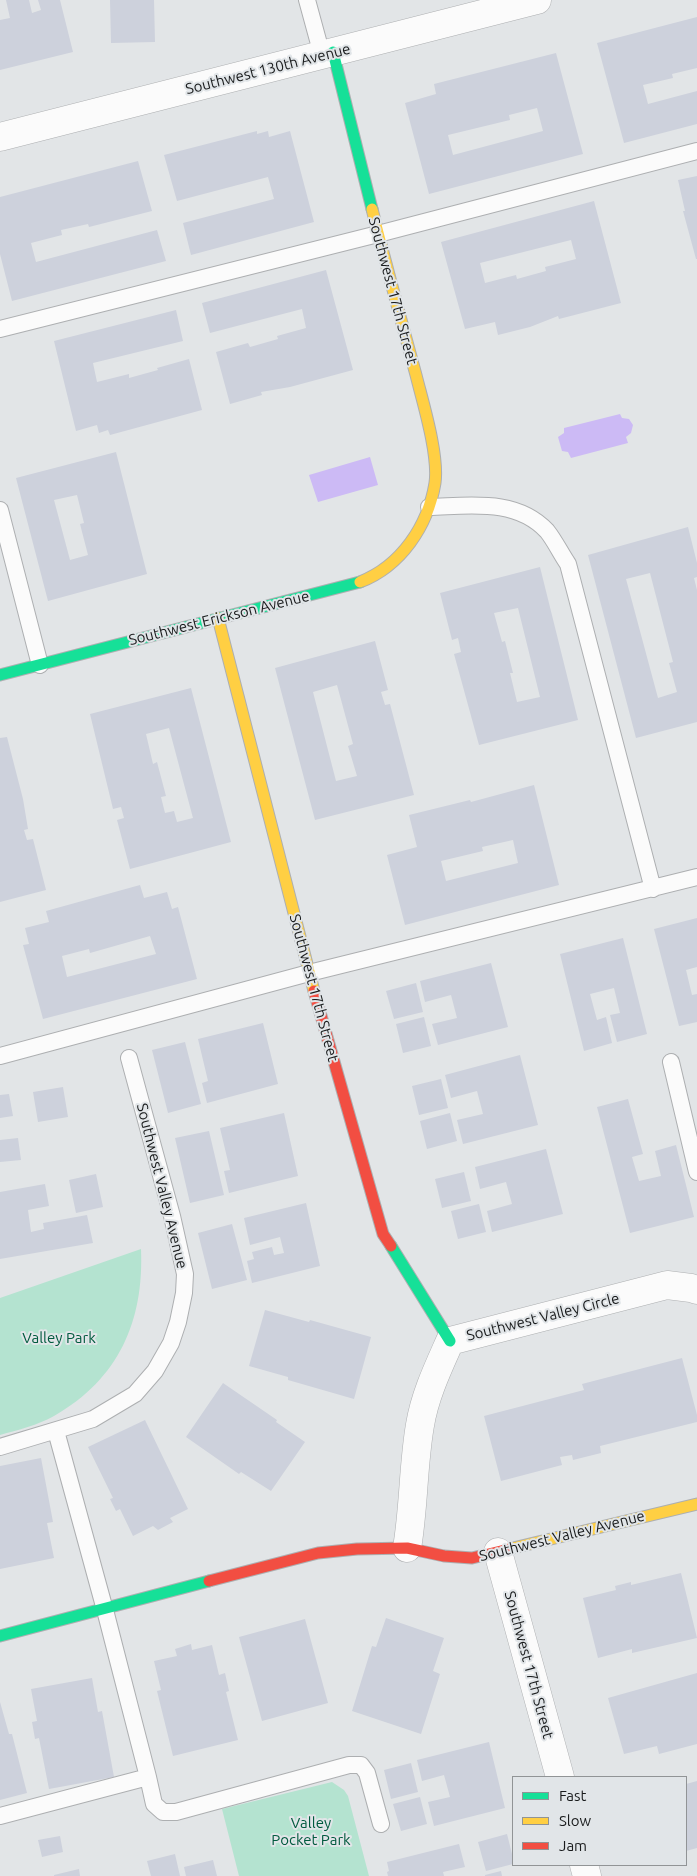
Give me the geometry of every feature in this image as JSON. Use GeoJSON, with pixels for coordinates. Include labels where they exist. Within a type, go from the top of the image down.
{"type":"FeatureCollection","features":[{"type":"Feature","properties":{"kind":"street","name":"Southwest 130th Avenue"},"geometry":{"type":"LineString","coordinates":[[0,137],[537,0]]}},
{"type":"Feature","properties":{"kind":"street","name":"Southwest 17th Street"},"geometry":{"type":"LineString","coordinates":[[327,53],[426,414],[434,458],[434,482],[429,506],[420,529]]}},
{"type":"Feature","properties":{"kind":"street","name":"Southwest Erickson Avenue"},"geometry":{"type":"LineString","coordinates":[[0,674],[362,581],[382,570],[400,556],[420,529]]}},
{"type":"Feature","properties":{"kind":"street","name":"Southwest 17th Street"},"geometry":{"type":"LineString","coordinates":[[218,618],[309,973],[383,1234],[450,1341]]}},
{"type":"Feature","properties":{"kind":"street","name":"Southwest Valley Circle"},"geometry":{"type":"LineString","coordinates":[[407,1548],[412,1516],[420,1424],[429,1388],[450,1341],[667,1285],[697,1290]]}},
{"type":"Feature","properties":{"kind":"street","name":"Southwest Valley Avenue"},"geometry":{"type":"LineString","coordinates":[[0,1636],[318,1553],[358,1549],[407,1548],[444,1556],[472,1558],[697,1504]]}},
{"type":"Feature","properties":{"kind":"street","name":"Southwest 17th Street"},"geometry":{"type":"LineString","coordinates":[[498,1552],[560,1776]]}},
{"type":"Feature","properties":{"kind":"lane"},"geometry":{"type":"LineString","coordinates":[[307,0],[327,53]]}},
{"type":"Feature","properties":{"kind":"lane"},"geometry":{"type":"LineString","coordinates":[[0,329],[697,151]]}},
{"type":"Feature","properties":{"kind":"lane"},"geometry":{"type":"LineString","coordinates":[[429,506],[496,506],[524,513],[547,531],[568,564],[654,889]]}},
{"type":"Feature","properties":{"kind":"lane"},"geometry":{"type":"LineString","coordinates":[[0,510],[40,665]]}},
{"type":"Feature","properties":{"kind":"lane"},"geometry":{"type":"LineString","coordinates":[[0,1056],[309,973],[697,877]]}},
{"type":"Feature","properties":{"kind":"lane","name":"Southwest Valley Avenue"},"geometry":{"type":"LineString","coordinates":[[0,1446],[93,1419],[135,1394],[155,1371],[172,1344],[184,1293],[184,1274],[172,1216],[129,1058]]}},
{"type":"Feature","properties":{"kind":"lane"},"geometry":{"type":"LineString","coordinates":[[671,1062],[697,1172]]}},
{"type":"Feature","properties":{"kind":"lane"},"geometry":{"type":"LineString","coordinates":[[56,1431],[105,1610],[154,1804],[163,1812],[176,1812],[349,1765],[362,1764],[367,1773],[380,1824]]}},
{"type":"Feature","properties":{"kind":"lane"},"geometry":{"type":"LineString","coordinates":[[0,1816],[148,1777]]}},
{"type":"Feature","properties":{"kind":"green space","name":"Valley Park"},"geometry":{"type":"Polygon","coordinates":[[[141,1249],[141,1275],[138,1300],[132,1324],[123,1346],[111,1366],[77,1401],[54,1416],[35,1425],[0,1435],[0,1298],[141,1249]]]}},
{"type":"Feature","properties":{"kind":"green space","name":"Valley Pocket Park"},"geometry":{"type":"Polygon","coordinates":[[[332,1782],[344,1790],[348,1796],[369,1876],[239,1876],[222,1809],[332,1782]]]}},
{"type":"Feature","properties":{"kind":"shaded area"},"geometry":{"type":"Polygon","coordinates":[[[620,414],[622,418],[629,419],[633,425],[631,433],[626,437],[628,443],[571,458],[568,452],[562,451],[558,437],[564,433],[564,428],[620,414]]]}},
{"type":"Feature","properties":{"kind":"shaded area"},"geometry":{"type":"Polygon","coordinates":[[[370,457],[378,485],[318,502],[309,475],[370,457]]]}},
{"type":"Feature","properties":{"kind":"building"},"geometry":{"type":"Polygon","coordinates":[[[6,0],[29,0],[32,13],[41,10],[38,0],[60,0],[73,52],[0,70],[0,20],[10,18],[6,0]]]}},
{"type":"Feature","properties":{"kind":"building"},"geometry":{"type":"Polygon","coordinates":[[[110,0],[154,0],[155,42],[111,43],[110,0]]]}},
{"type":"Feature","properties":{"kind":"building"},"geometry":{"type":"Polygon","coordinates":[[[697,17],[697,68],[672,74],[673,78],[643,85],[648,104],[697,91],[697,124],[624,143],[597,43],[697,17]]]}},
{"type":"Feature","properties":{"kind":"building"},"geometry":{"type":"Polygon","coordinates":[[[556,53],[583,154],[429,194],[405,103],[436,94],[434,84],[556,53]],[[537,108],[509,115],[510,120],[448,135],[453,155],[543,131],[537,108]]]}},
{"type":"Feature","properties":{"kind":"building"},"geometry":{"type":"Polygon","coordinates":[[[257,131],[257,134],[268,131],[269,137],[290,131],[314,222],[191,255],[183,223],[274,199],[268,177],[177,201],[164,155],[257,131]]]}},
{"type":"Feature","properties":{"kind":"building"},"geometry":{"type":"Polygon","coordinates":[[[138,161],[152,211],[89,227],[88,224],[61,230],[62,235],[31,243],[36,262],[157,230],[166,261],[12,301],[0,254],[0,197],[138,161]]]}},
{"type":"Feature","properties":{"kind":"building"},"geometry":{"type":"Polygon","coordinates":[[[697,176],[696,259],[683,211],[685,211],[678,180],[697,176]]]}},
{"type":"Feature","properties":{"kind":"building"},"geometry":{"type":"Polygon","coordinates":[[[594,201],[621,303],[559,319],[558,316],[530,327],[498,335],[495,322],[465,329],[441,242],[594,201]],[[571,240],[480,263],[485,283],[516,275],[517,279],[546,271],[545,267],[576,259],[571,240]]]}},
{"type":"Feature","properties":{"kind":"building"},"geometry":{"type":"Polygon","coordinates":[[[326,270],[353,370],[290,387],[261,392],[262,395],[230,404],[216,352],[248,343],[250,347],[278,339],[277,336],[306,328],[302,309],[210,333],[202,303],[326,270]]]}},
{"type":"Feature","properties":{"kind":"building"},"geometry":{"type":"Polygon","coordinates":[[[176,310],[183,341],[93,363],[97,382],[129,374],[129,378],[189,359],[202,410],[110,435],[108,430],[99,433],[97,425],[76,431],[54,341],[176,310]]]}},
{"type":"Feature","properties":{"kind":"building"},"geometry":{"type":"Polygon","coordinates":[[[116,452],[147,574],[48,601],[16,478],[116,452]],[[77,495],[54,500],[70,560],[88,555],[80,524],[84,523],[77,495]]]}},
{"type":"Feature","properties":{"kind":"building"},"geometry":{"type":"Polygon","coordinates":[[[688,527],[697,563],[697,577],[694,578],[697,590],[697,722],[636,738],[588,555],[688,527]],[[650,573],[626,579],[658,698],[677,692],[669,663],[673,662],[650,573]]]}},
{"type":"Feature","properties":{"kind":"building"},"geometry":{"type":"Polygon","coordinates":[[[540,567],[578,720],[479,745],[454,654],[461,652],[458,638],[452,640],[440,593],[540,567]],[[518,608],[494,613],[502,642],[505,641],[513,673],[510,673],[517,702],[540,697],[518,608]]]}},
{"type":"Feature","properties":{"kind":"building"},"geometry":{"type":"Polygon","coordinates":[[[375,641],[388,690],[381,692],[385,705],[390,704],[414,795],[315,820],[275,668],[375,641]],[[337,685],[313,692],[336,781],[357,776],[348,746],[353,744],[337,685]]]}},
{"type":"Feature","properties":{"kind":"building"},"geometry":{"type":"Polygon","coordinates":[[[191,688],[231,842],[130,869],[117,820],[124,818],[121,807],[113,809],[90,714],[191,688]],[[169,728],[146,734],[153,764],[157,762],[166,796],[161,797],[165,813],[174,811],[177,822],[193,818],[169,728]]]}},
{"type":"Feature","properties":{"kind":"building"},"geometry":{"type":"Polygon","coordinates":[[[7,737],[23,799],[28,829],[24,830],[27,840],[33,839],[46,890],[0,902],[0,738],[7,737]]]}},
{"type":"Feature","properties":{"kind":"building"},"geometry":{"type":"Polygon","coordinates":[[[534,785],[559,885],[405,925],[387,855],[417,847],[409,815],[470,800],[471,802],[534,785]],[[513,840],[482,847],[483,851],[441,861],[446,881],[518,863],[513,840]]]}},
{"type":"Feature","properties":{"kind":"building"},"geometry":{"type":"Polygon","coordinates":[[[140,885],[144,898],[167,892],[172,909],[178,907],[197,979],[43,1019],[23,945],[29,944],[25,928],[49,922],[46,911],[140,885]],[[150,936],[90,953],[89,949],[62,956],[67,977],[156,954],[150,936]]]}},
{"type":"Feature","properties":{"kind":"building"},"geometry":{"type":"Polygon","coordinates":[[[697,918],[697,967],[686,970],[692,995],[697,994],[697,1022],[679,1026],[654,929],[697,918]]]}},
{"type":"Feature","properties":{"kind":"building"},"geometry":{"type":"Polygon","coordinates":[[[623,938],[647,1034],[617,1042],[610,1015],[620,1013],[614,988],[590,994],[597,1020],[606,1017],[612,1043],[584,1051],[560,954],[623,938]]]}},
{"type":"Feature","properties":{"kind":"building"},"geometry":{"type":"Polygon","coordinates":[[[491,963],[508,1027],[438,1045],[432,1024],[457,1018],[451,995],[425,1002],[420,981],[491,963]]]}},
{"type":"Feature","properties":{"kind":"building"},"geometry":{"type":"Polygon","coordinates":[[[416,983],[423,1012],[394,1019],[386,991],[416,983]]]}},
{"type":"Feature","properties":{"kind":"building"},"geometry":{"type":"Polygon","coordinates":[[[424,1017],[431,1046],[403,1053],[396,1024],[424,1017]]]}},
{"type":"Feature","properties":{"kind":"building"},"geometry":{"type":"Polygon","coordinates":[[[263,1023],[278,1084],[207,1103],[202,1083],[208,1081],[198,1039],[263,1023]]]}},
{"type":"Feature","properties":{"kind":"building"},"geometry":{"type":"Polygon","coordinates":[[[185,1042],[201,1104],[168,1113],[152,1050],[185,1042]]]}},
{"type":"Feature","properties":{"kind":"building"},"geometry":{"type":"Polygon","coordinates":[[[520,1055],[538,1125],[463,1144],[457,1120],[483,1114],[477,1091],[451,1098],[445,1075],[520,1055]]]}},
{"type":"Feature","properties":{"kind":"building"},"geometry":{"type":"Polygon","coordinates":[[[441,1079],[448,1108],[419,1115],[412,1086],[441,1079]]]}},
{"type":"Feature","properties":{"kind":"building"},"geometry":{"type":"Polygon","coordinates":[[[63,1087],[68,1117],[38,1122],[33,1092],[63,1087]]]}},
{"type":"Feature","properties":{"kind":"building"},"geometry":{"type":"Polygon","coordinates":[[[9,1094],[13,1116],[0,1118],[0,1095],[9,1094]]]}},
{"type":"Feature","properties":{"kind":"building"},"geometry":{"type":"Polygon","coordinates":[[[628,1099],[643,1154],[632,1157],[639,1181],[661,1176],[655,1151],[676,1145],[694,1217],[630,1233],[597,1107],[628,1099]]]}},
{"type":"Feature","properties":{"kind":"building"},"geometry":{"type":"Polygon","coordinates":[[[284,1113],[298,1176],[229,1193],[224,1171],[230,1170],[220,1128],[284,1113]]]}},
{"type":"Feature","properties":{"kind":"building"},"geometry":{"type":"Polygon","coordinates":[[[450,1113],[457,1141],[427,1149],[420,1121],[450,1113]]]}},
{"type":"Feature","properties":{"kind":"building"},"geometry":{"type":"Polygon","coordinates":[[[209,1131],[224,1195],[190,1203],[175,1138],[209,1131]]]}},
{"type":"Feature","properties":{"kind":"building"},"geometry":{"type":"Polygon","coordinates":[[[18,1138],[21,1160],[0,1162],[0,1140],[18,1138]]]}},
{"type":"Feature","properties":{"kind":"building"},"geometry":{"type":"Polygon","coordinates":[[[546,1149],[563,1214],[492,1232],[487,1211],[512,1204],[506,1182],[480,1189],[475,1167],[546,1149]]]}},
{"type":"Feature","properties":{"kind":"building"},"geometry":{"type":"Polygon","coordinates":[[[464,1172],[471,1201],[442,1208],[435,1179],[464,1172]]]}},
{"type":"Feature","properties":{"kind":"building"},"geometry":{"type":"Polygon","coordinates":[[[96,1174],[103,1207],[76,1213],[69,1180],[96,1174]]]}},
{"type":"Feature","properties":{"kind":"building"},"geometry":{"type":"Polygon","coordinates":[[[45,1184],[49,1206],[28,1210],[31,1232],[44,1229],[43,1223],[87,1215],[93,1243],[0,1259],[0,1192],[45,1184]]]}},
{"type":"Feature","properties":{"kind":"building"},"geometry":{"type":"Polygon","coordinates":[[[306,1203],[320,1266],[252,1283],[247,1261],[254,1259],[252,1252],[272,1247],[274,1255],[284,1253],[280,1237],[250,1245],[244,1218],[306,1203]]]}},
{"type":"Feature","properties":{"kind":"building"},"geometry":{"type":"Polygon","coordinates":[[[479,1204],[486,1232],[458,1239],[451,1211],[479,1204]]]}},
{"type":"Feature","properties":{"kind":"building"},"geometry":{"type":"Polygon","coordinates":[[[232,1224],[247,1280],[212,1289],[198,1233],[232,1224]]]}},
{"type":"Feature","properties":{"kind":"building"},"geometry":{"type":"Polygon","coordinates":[[[265,1310],[371,1337],[354,1399],[288,1380],[288,1377],[249,1366],[265,1310]]]}},
{"type":"Feature","properties":{"kind":"building"},"geometry":{"type":"Polygon","coordinates":[[[682,1358],[697,1415],[697,1422],[600,1446],[601,1453],[573,1460],[572,1455],[560,1457],[562,1465],[501,1481],[484,1416],[584,1390],[582,1384],[682,1358]]]}},
{"type":"Feature","properties":{"kind":"building"},"geometry":{"type":"Polygon","coordinates":[[[223,1383],[277,1420],[276,1422],[305,1442],[271,1491],[241,1472],[239,1474],[186,1437],[223,1383]]]}},
{"type":"Feature","properties":{"kind":"building"},"geometry":{"type":"Polygon","coordinates":[[[145,1420],[188,1509],[170,1518],[173,1522],[158,1530],[153,1526],[133,1536],[120,1509],[116,1511],[110,1499],[113,1498],[88,1447],[145,1420]]]}},
{"type":"Feature","properties":{"kind":"building"},"geometry":{"type":"Polygon","coordinates":[[[41,1458],[53,1522],[47,1523],[54,1558],[0,1569],[0,1466],[41,1458]]]}},
{"type":"Feature","properties":{"kind":"building"},"geometry":{"type":"Polygon","coordinates":[[[681,1573],[697,1638],[632,1653],[632,1649],[598,1658],[583,1598],[616,1590],[615,1586],[631,1582],[631,1585],[681,1573]]]}},
{"type":"Feature","properties":{"kind":"building"},"geometry":{"type":"Polygon","coordinates":[[[386,1618],[444,1638],[433,1671],[440,1674],[421,1734],[352,1711],[372,1646],[376,1647],[386,1618]]]}},
{"type":"Feature","properties":{"kind":"building"},"geometry":{"type":"Polygon","coordinates":[[[305,1619],[328,1703],[262,1721],[239,1637],[305,1619]]]}},
{"type":"Feature","properties":{"kind":"building"},"geometry":{"type":"Polygon","coordinates":[[[191,1644],[192,1650],[212,1645],[219,1675],[225,1673],[229,1691],[226,1692],[238,1740],[173,1756],[157,1691],[161,1690],[154,1661],[177,1656],[175,1649],[191,1644]]]}},
{"type":"Feature","properties":{"kind":"building"},"geometry":{"type":"Polygon","coordinates":[[[697,1673],[697,1744],[659,1754],[657,1746],[624,1754],[608,1698],[697,1673]]]}},
{"type":"Feature","properties":{"kind":"building"},"geometry":{"type":"Polygon","coordinates":[[[92,1678],[98,1712],[102,1711],[114,1777],[49,1789],[39,1738],[35,1739],[32,1722],[37,1721],[31,1689],[92,1678]]]}},
{"type":"Feature","properties":{"kind":"building"},"geometry":{"type":"Polygon","coordinates":[[[0,1702],[9,1734],[12,1734],[27,1793],[0,1800],[0,1702]]]}},
{"type":"Feature","properties":{"kind":"building"},"geometry":{"type":"Polygon","coordinates":[[[489,1742],[505,1808],[434,1826],[428,1802],[450,1797],[444,1775],[422,1781],[417,1760],[489,1742]]]}},
{"type":"Feature","properties":{"kind":"building"},"geometry":{"type":"Polygon","coordinates":[[[411,1763],[418,1792],[391,1799],[384,1770],[411,1763]]]}},
{"type":"Feature","properties":{"kind":"building"},"geometry":{"type":"Polygon","coordinates":[[[697,1781],[697,1848],[687,1851],[687,1784],[697,1781]]]}},
{"type":"Feature","properties":{"kind":"building"},"geometry":{"type":"Polygon","coordinates":[[[420,1797],[427,1824],[401,1831],[393,1804],[420,1797]]]}},
{"type":"Feature","properties":{"kind":"building"},"geometry":{"type":"Polygon","coordinates":[[[507,1834],[512,1854],[512,1864],[486,1871],[478,1842],[507,1834]]]}},
{"type":"Feature","properties":{"kind":"building"},"geometry":{"type":"Polygon","coordinates":[[[60,1836],[63,1852],[42,1857],[38,1840],[60,1836]]]}},
{"type":"Feature","properties":{"kind":"building"},"geometry":{"type":"Polygon","coordinates":[[[459,1844],[465,1867],[443,1872],[444,1876],[388,1876],[387,1862],[459,1844]]]}},
{"type":"Feature","properties":{"kind":"building"},"geometry":{"type":"Polygon","coordinates":[[[175,1854],[180,1876],[151,1876],[147,1861],[175,1854]]]}},
{"type":"Feature","properties":{"kind":"building"},"geometry":{"type":"Polygon","coordinates":[[[213,1860],[217,1876],[186,1876],[184,1867],[213,1860]]]}},
{"type":"Feature","properties":{"kind":"building"},"geometry":{"type":"Polygon","coordinates":[[[79,1869],[80,1876],[54,1876],[54,1875],[79,1869]]]}},
{"type":"Feature","properties":{"kind":"building"},"geometry":{"type":"Polygon","coordinates":[[[501,1871],[502,1876],[485,1876],[485,1875],[501,1871]]]}},
{"type":"Feature","properties":{"kind":"traffic: fast"},"geometry":{"type":"LineString","coordinates":[[333,52],[372,209]]}},
{"type":"Feature","properties":{"kind":"traffic: fast"},"geometry":{"type":"LineString","coordinates":[[0,675],[360,582]]}},
{"type":"Feature","properties":{"kind":"traffic: fast"},"geometry":{"type":"LineString","coordinates":[[391,1246],[450,1341]]}},
{"type":"Feature","properties":{"kind":"traffic: fast"},"geometry":{"type":"LineString","coordinates":[[0,1636],[209,1581]]}},
{"type":"Feature","properties":{"kind":"traffic: slow"},"geometry":{"type":"LineString","coordinates":[[360,582],[388,566],[410,543],[426,514],[435,483],[436,471],[433,444],[426,414],[372,209]]}},
{"type":"Feature","properties":{"kind":"traffic: slow"},"geometry":{"type":"LineString","coordinates":[[218,618],[314,991]]}},
{"type":"Feature","properties":{"kind":"traffic: slow"},"geometry":{"type":"LineString","coordinates":[[509,1549],[697,1504]]}},
{"type":"Feature","properties":{"kind":"traffic: jam"},"geometry":{"type":"LineString","coordinates":[[314,991],[383,1234],[391,1246]]}},
{"type":"Feature","properties":{"kind":"traffic: jam"},"geometry":{"type":"LineString","coordinates":[[209,1581],[318,1553],[357,1549],[407,1548],[444,1556],[472,1558],[509,1549]]}}]}
